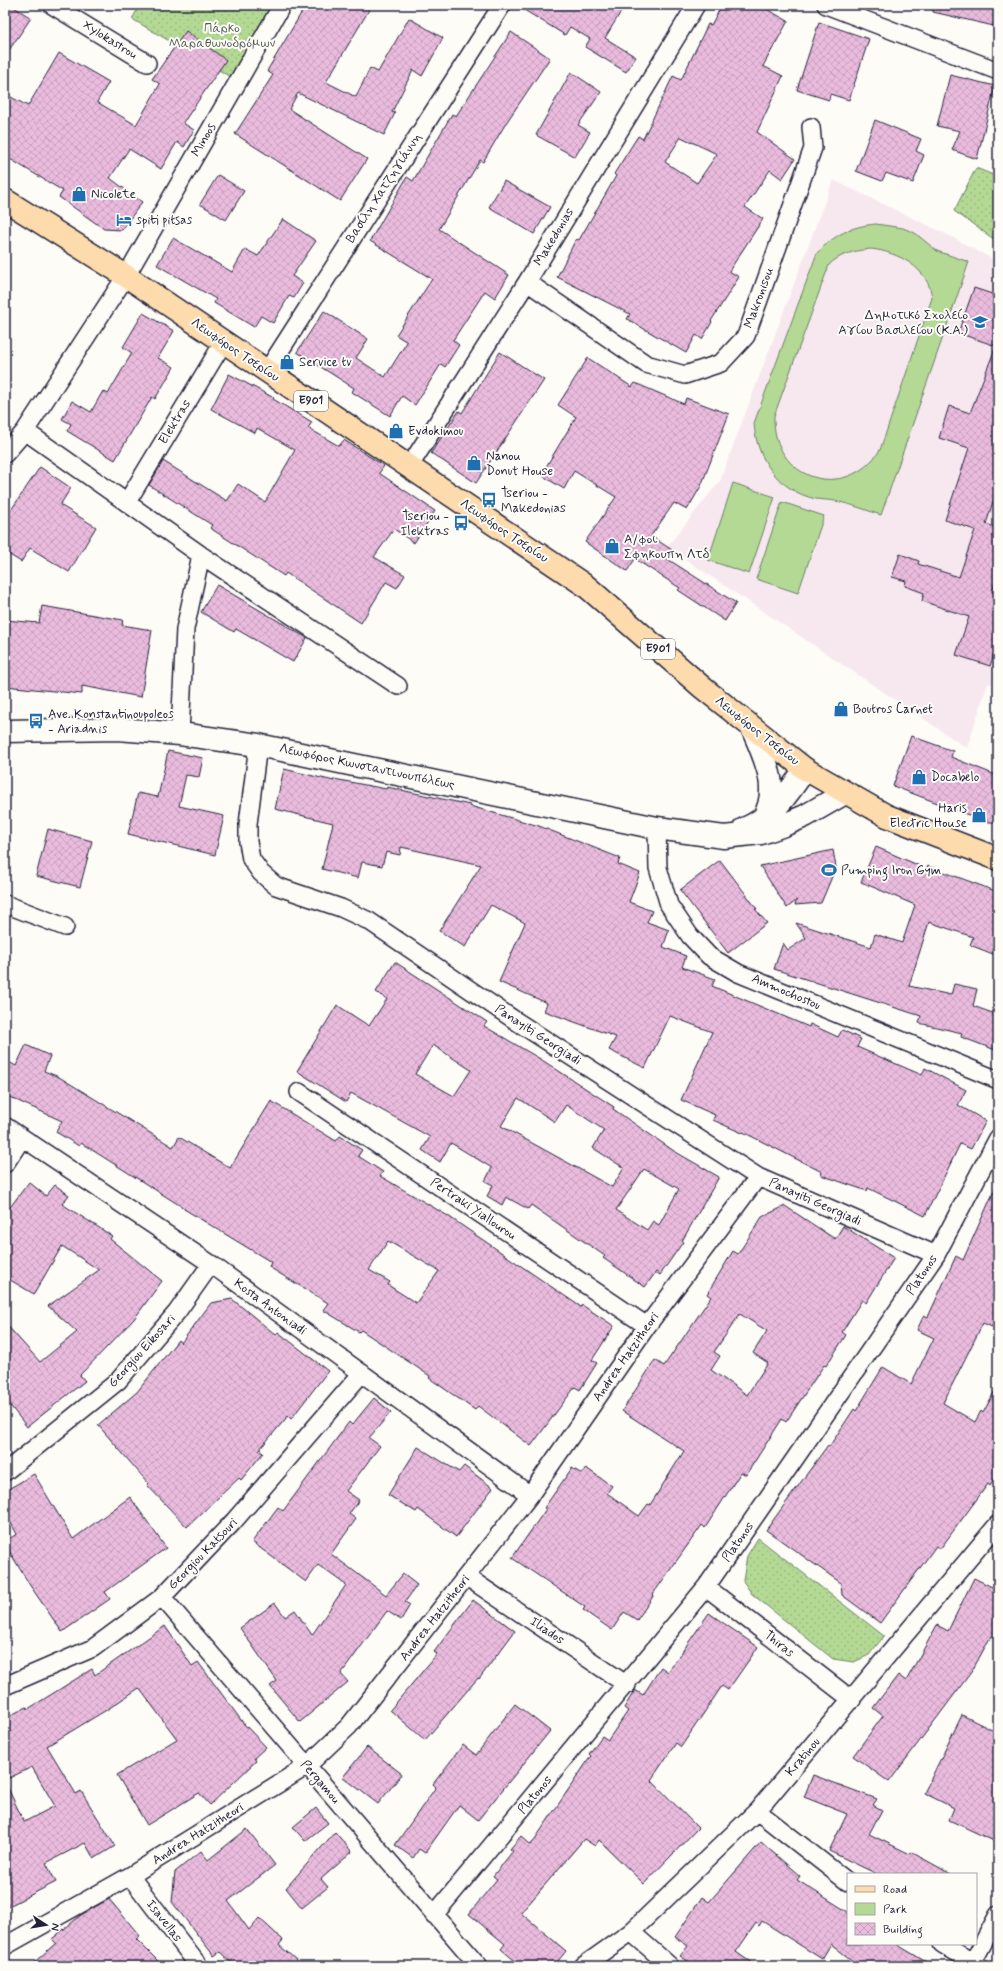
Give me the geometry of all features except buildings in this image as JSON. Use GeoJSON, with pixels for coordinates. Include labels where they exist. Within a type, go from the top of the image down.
{"type":"FeatureCollection","features":[{"type":"Feature","properties":{"kind":"main road","name":"Λεωφόρος Τσερίου"},"geometry":{"type":"LineString","coordinates":[[5,200],[126,276],[223,343],[586,586],[703,688],[805,769],[887,816],[998,859]]}},
{"type":"Feature","properties":{"kind":"street","name":"Xylokastrou"},"geometry":{"type":"LineString","coordinates":[[52,5],[147,63]]}},
{"type":"Feature","properties":{"kind":"street","name":"Minoos"},"geometry":{"type":"LineString","coordinates":[[5,454],[25,431],[126,276],[282,5]]}},
{"type":"Feature","properties":{"kind":"street","name":"Βασίλη Χατζηγιάννη"},"geometry":{"type":"LineString","coordinates":[[266,371],[502,5]]}},
{"type":"Feature","properties":{"kind":"street","name":"Makedonias"},"geometry":{"type":"LineString","coordinates":[[409,467],[527,282],[696,5]]}},
{"type":"Feature","properties":{"kind":"street"},"geometry":{"type":"LineString","coordinates":[[826,5],[998,71]]}},
{"type":"Feature","properties":{"kind":"street","name":"Makronisou"},"geometry":{"type":"LineString","coordinates":[[527,282],[646,364],[685,375],[721,362],[746,336],[813,148],[811,127]]}},
{"type":"Feature","properties":{"kind":"street","name":"Elektras"},"geometry":{"type":"LineString","coordinates":[[127,502],[223,343]]}},
{"type":"Feature","properties":{"kind":"street"},"geometry":{"type":"LineString","coordinates":[[25,431],[202,555],[398,686]]}},
{"type":"Feature","properties":{"kind":"street"},"geometry":{"type":"LineString","coordinates":[[180,734],[185,629],[202,555]]}},
{"type":"Feature","properties":{"kind":"street","name":"Λεωφόρος Κωνσταντινουπόλεως"},"geometry":{"type":"LineString","coordinates":[[5,731],[118,729],[180,734],[258,745],[657,828],[724,837],[761,833],[784,825],[805,816],[845,793]]}},
{"type":"Feature","properties":{"kind":"street"},"geometry":{"type":"LineString","coordinates":[[754,730],[770,770],[770,804],[762,820]]}},
{"type":"Feature","properties":{"kind":"street","name":"Panayiti Georgiadi"},"geometry":{"type":"LineString","coordinates":[[258,745],[248,824],[248,842],[251,859],[261,873],[276,886],[341,908],[370,921],[516,1021],[758,1177],[936,1255]]}},
{"type":"Feature","properties":{"kind":"street"},"geometry":{"type":"LineString","coordinates":[[724,837],[762,820],[781,803],[805,769]]}},
{"type":"Feature","properties":{"kind":"street","name":"Ammochostou"},"geometry":{"type":"LineString","coordinates":[[657,828],[658,868],[669,905],[690,936],[709,956],[738,972],[998,1080]]}},
{"type":"Feature","properties":{"kind":"street"},"geometry":{"type":"LineString","coordinates":[[5,904],[65,927]]}},
{"type":"Feature","properties":{"kind":"street","name":"Pertraki Yiallourou"},"geometry":{"type":"LineString","coordinates":[[299,1092],[648,1326]]}},
{"type":"Feature","properties":{"kind":"street","name":"Kosta Antoniadi"},"geometry":{"type":"LineString","coordinates":[[5,1126],[211,1264],[530,1495]]}},
{"type":"Feature","properties":{"kind":"street"},"geometry":{"type":"LineString","coordinates":[[5,1164],[22,1138]]}},
{"type":"Feature","properties":{"kind":"street","name":"Platonos"},"geometry":{"type":"LineString","coordinates":[[434,1915],[627,1685],[706,1587],[936,1255],[998,1138]]}},
{"type":"Feature","properties":{"kind":"street","name":"Andrea Hatzitheori"},"geometry":{"type":"LineString","coordinates":[[5,1946],[130,1876],[307,1766],[349,1726],[530,1495],[648,1326],[758,1177]]}},
{"type":"Feature","properties":{"kind":"street","name":"Georgiou Eikosari"},"geometry":{"type":"LineString","coordinates":[[6,1470],[118,1381],[177,1312],[211,1264]]}},
{"type":"Feature","properties":{"kind":"street","name":"Georgiou Katsouri"},"geometry":{"type":"LineString","coordinates":[[5,1686],[93,1648],[162,1597],[234,1521],[362,1372]]}},
{"type":"Feature","properties":{"kind":"street","name":"Kratinou"},"geometry":{"type":"LineString","coordinates":[[583,1966],[631,1932],[757,1811],[852,1700],[998,1524]]}},
{"type":"Feature","properties":{"kind":"street","name":"Iliados"},"geometry":{"type":"LineString","coordinates":[[467,1577],[627,1685]]}},
{"type":"Feature","properties":{"kind":"street","name":"Thiras"},"geometry":{"type":"LineString","coordinates":[[706,1587],[852,1700]]}},
{"type":"Feature","properties":{"kind":"street","name":"Pergamou"},"geometry":{"type":"LineString","coordinates":[[162,1597],[479,1966]]}},
{"type":"Feature","properties":{"kind":"street"},"geometry":{"type":"LineString","coordinates":[[757,1811],[847,1881]]}},
{"type":"Feature","properties":{"kind":"street","name":"Isavellas"},"geometry":{"type":"LineString","coordinates":[[130,1876],[199,1966]]}},
{"type":"Feature","properties":{"kind":"street"},"geometry":{"type":"LineString","coordinates":[[944,1945],[976,1964],[998,1915]]}},
{"type":"Feature","properties":{"kind":"street"},"geometry":{"type":"LineString","coordinates":[[631,1932],[670,1966]]}},
{"type":"Feature","properties":{"kind":"shaded area"},"geometry":{"type":"Polygon","coordinates":[[[833,180],[950,236],[998,262],[998,686],[988,683],[967,748],[667,547],[720,481],[833,180]]]}},
{"type":"Feature","properties":{"kind":"green space","name":"Πάρκο Μαραθωνοδρόμων"},"geometry":{"type":"Polygon","coordinates":[[[140,5],[275,5],[234,79],[132,19],[140,5]]]}},
{"type":"Feature","properties":{"kind":"green space"},"geometry":{"type":"Polygon","coordinates":[[[976,168],[998,177],[998,242],[954,211],[976,168]]]}},
{"type":"Feature","properties":{"kind":"green space"},"geometry":{"type":"Polygon","coordinates":[[[876,224],[903,228],[915,233],[937,251],[969,262],[881,515],[845,503],[816,499],[791,489],[772,472],[765,461],[759,449],[754,423],[817,253],[830,241],[844,232],[867,225],[876,224]],[[871,249],[860,250],[843,255],[829,265],[774,416],[777,438],[785,456],[797,469],[813,477],[831,479],[848,476],[865,466],[880,450],[932,298],[930,287],[918,270],[901,258],[871,249]]]}},
{"type":"Feature","properties":{"kind":"green space"},"geometry":{"type":"Polygon","coordinates":[[[733,483],[775,497],[749,574],[708,560],[733,483]]]}},
{"type":"Feature","properties":{"kind":"green space"},"geometry":{"type":"Polygon","coordinates":[[[782,502],[824,516],[798,593],[756,579],[782,502]]]}},
{"type":"Feature","properties":{"kind":"green space"},"geometry":{"type":"Polygon","coordinates":[[[758,1538],[884,1636],[869,1655],[854,1662],[833,1659],[752,1594],[743,1581],[747,1556],[758,1538]]]}},
{"type":"Feature","properties":{"kind":"place","name":"Nicolete"},"geometry":{"type":"Point","coordinates":[79,194]}},
{"type":"Feature","properties":{"kind":"place","name":"spiti pitsas"},"geometry":{"type":"Point","coordinates":[124,220]}},
{"type":"Feature","properties":{"kind":"place","name":"Δημοτικό Σχολείο Αγίου Βασιλείου (Κ.Α.)"},"geometry":{"type":"Point","coordinates":[980,322]}},
{"type":"Feature","properties":{"kind":"place","name":"Service tv"},"geometry":{"type":"Point","coordinates":[287,362]}},
{"type":"Feature","properties":{"kind":"place","name":"Evdokimou"},"geometry":{"type":"Point","coordinates":[396,431]}},
{"type":"Feature","properties":{"kind":"place","name":"Nanou Donut House"},"geometry":{"type":"Point","coordinates":[474,463]}},
{"type":"Feature","properties":{"kind":"place","name":"Tseriou - Makedonias"},"geometry":{"type":"Point","coordinates":[489,500]}},
{"type":"Feature","properties":{"kind":"place","name":"Tseriou - Ilektras"},"geometry":{"type":"Point","coordinates":[461,523]}},
{"type":"Feature","properties":{"kind":"place","name":"Α/φοι Σφηκουπη Λτδ"},"geometry":{"type":"Point","coordinates":[612,546]}},
{"type":"Feature","properties":{"kind":"place","name":"Boutros Carnet"},"geometry":{"type":"Point","coordinates":[841,709]}},
{"type":"Feature","properties":{"kind":"place","name":"Ave. Konstantinoupoleos - Ariadnis"},"geometry":{"type":"Point","coordinates":[36,721]}},
{"type":"Feature","properties":{"kind":"place","name":"Docabelo"},"geometry":{"type":"Point","coordinates":[919,777]}},
{"type":"Feature","properties":{"kind":"place","name":"Haris Electric House"},"geometry":{"type":"Point","coordinates":[979,815]}},
{"type":"Feature","properties":{"kind":"place","name":"Pumping Iron Gym"},"geometry":{"type":"Point","coordinates":[829,870]}}]}
